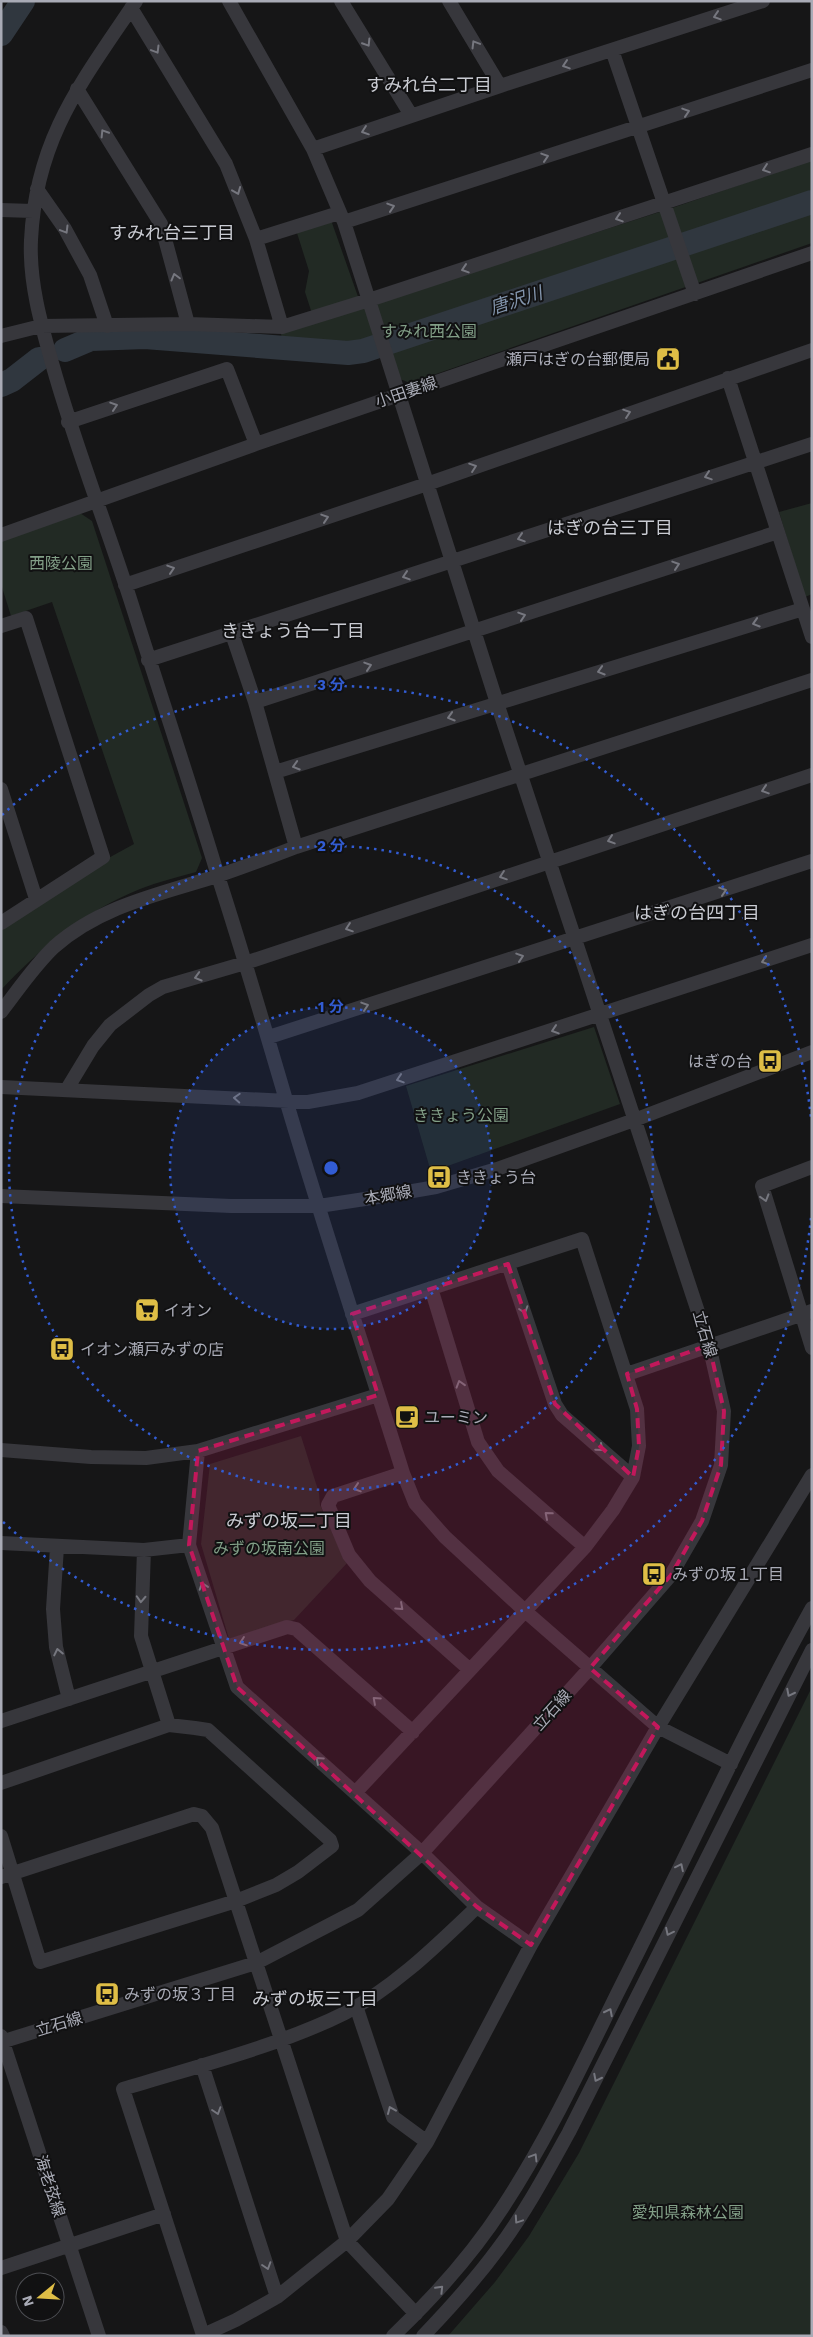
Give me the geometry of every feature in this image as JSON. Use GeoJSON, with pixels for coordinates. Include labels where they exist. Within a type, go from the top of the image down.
{"type":"FeatureCollection","features":[{"type":"Feature","properties":{"kind":"street","name":"立石線"},"geometry":{"type":"LineString","coordinates":[[2,2040],[256,1963],[358,1910],[422,1853],[590,1668],[671,1575],[702,1521],[721,1465],[724,1411],[710,1345],[577,939],[549,861],[342,218],[313,149],[229,1]]}},
{"type":"Feature","properties":{"kind":"street"},"geometry":{"type":"LineString","coordinates":[[341,1],[411,115]]}},
{"type":"Feature","properties":{"kind":"street"},"geometry":{"type":"LineString","coordinates":[[449,1],[500,86]]}},
{"type":"Feature","properties":{"kind":"street"},"geometry":{"type":"LineString","coordinates":[[313,149],[411,115],[763,1]]}},
{"type":"Feature","properties":{"kind":"street"},"geometry":{"type":"LineString","coordinates":[[282,327],[256,239],[226,164],[133,5],[64,110],[45,154],[33,211],[31,243],[32,270],[42,326],[68,422],[125,584],[218,875],[352,1314],[403,1473],[415,1502],[445,1537],[525,1611],[658,1727],[731,1764]]}},
{"type":"Feature","properties":{"kind":"street"},"geometry":{"type":"LineString","coordinates":[[612,50],[695,294]]}},
{"type":"Feature","properties":{"kind":"street"},"geometry":{"type":"LineString","coordinates":[[256,239],[342,218],[639,127],[812,70]]}},
{"type":"Feature","properties":{"kind":"street"},"geometry":{"type":"LineString","coordinates":[[77,89],[161,224],[188,324]]}},
{"type":"Feature","properties":{"kind":"street"},"geometry":{"type":"LineString","coordinates":[[1,336],[42,326],[188,324],[282,327],[812,154]]}},
{"type":"Feature","properties":{"kind":"street"},"geometry":{"type":"LineString","coordinates":[[37,189],[65,229],[90,275],[107,326]]}},
{"type":"Feature","properties":{"kind":"street"},"geometry":{"type":"LineString","coordinates":[[1,210],[33,211]]}},
{"type":"Feature","properties":{"kind":"street","name":"小田妻線"},"geometry":{"type":"LineString","coordinates":[[1,536],[256,444],[812,253]]}},
{"type":"Feature","properties":{"kind":"street"},"geometry":{"type":"LineString","coordinates":[[125,584],[427,484],[812,350]]}},
{"type":"Feature","properties":{"kind":"street"},"geometry":{"type":"LineString","coordinates":[[68,422],[227,369],[256,444]]}},
{"type":"Feature","properties":{"kind":"street"},"geometry":{"type":"LineString","coordinates":[[728,378],[812,637]]}},
{"type":"Feature","properties":{"kind":"street"},"geometry":{"type":"LineString","coordinates":[[148,660],[812,444]]}},
{"type":"Feature","properties":{"kind":"street"},"geometry":{"type":"LineString","coordinates":[[255,702],[778,532]]}},
{"type":"Feature","properties":{"kind":"street"},"geometry":{"type":"LineString","coordinates":[[275,772],[803,609]]}},
{"type":"Feature","properties":{"kind":"street"},"geometry":{"type":"LineString","coordinates":[[1,626],[26,618],[102,857],[1,922]]}},
{"type":"Feature","properties":{"kind":"street"},"geometry":{"type":"LineString","coordinates":[[232,634],[255,702],[296,848]]}},
{"type":"Feature","properties":{"kind":"street"},"geometry":{"type":"LineString","coordinates":[[1,1012],[30,974],[55,947],[90,923],[125,904],[812,680]]}},
{"type":"Feature","properties":{"kind":"street"},"geometry":{"type":"LineString","coordinates":[[67,1089],[93,1046],[110,1025],[149,995],[163,987],[245,963],[812,775]]}},
{"type":"Feature","properties":{"kind":"street"},"geometry":{"type":"LineString","coordinates":[[1,790],[36,899]]}},
{"type":"Feature","properties":{"kind":"street"},"geometry":{"type":"LineString","coordinates":[[269,1037],[577,939],[812,861]]}},
{"type":"Feature","properties":{"kind":"street"},"geometry":{"type":"LineString","coordinates":[[1,1087],[308,1102],[358,1093],[812,945]]}},
{"type":"Feature","properties":{"kind":"street","name":"本郷線"},"geometry":{"type":"LineString","coordinates":[[1,1196],[231,1206],[319,1206],[436,1187],[497,1169],[636,1119],[812,1052]]}},
{"type":"Feature","properties":{"kind":"street"},"geometry":{"type":"LineString","coordinates":[[812,1167],[762,1186],[806,1312],[812,1348]]}},
{"type":"Feature","properties":{"kind":"street"},"geometry":{"type":"LineString","coordinates":[[352,1314],[582,1239],[637,1409],[639,1446],[633,1477],[613,1510],[585,1547],[355,1793]]}},
{"type":"Feature","properties":{"kind":"street"},"geometry":{"type":"LineString","coordinates":[[508,1264],[555,1404],[562,1414],[633,1477]]}},
{"type":"Feature","properties":{"kind":"street"},"geometry":{"type":"LineString","coordinates":[[431,1288],[478,1442],[498,1471],[585,1547]]}},
{"type":"Feature","properties":{"kind":"street"},"geometry":{"type":"LineString","coordinates":[[627,1374],[806,1312]]}},
{"type":"Feature","properties":{"kind":"street"},"geometry":{"type":"LineString","coordinates":[[1,1450],[91,1457],[146,1458],[198,1451],[378,1396]]}},
{"type":"Feature","properties":{"kind":"street"},"geometry":{"type":"LineString","coordinates":[[198,1451],[188,1545],[237,1687],[422,1853],[477,1906],[530,1945]]}},
{"type":"Feature","properties":{"kind":"street"},"geometry":{"type":"LineString","coordinates":[[403,1473],[333,1496],[328,1504],[349,1555],[370,1581],[470,1670]]}},
{"type":"Feature","properties":{"kind":"street"},"geometry":{"type":"LineString","coordinates":[[477,1906],[425,1955],[394,1980],[345,2012],[282,2038],[123,2089],[203,2335],[236,2320],[277,2297],[347,2241],[388,2199],[427,2142],[530,1945],[658,1727],[812,1475]]}},
{"type":"Feature","properties":{"kind":"street"},"geometry":{"type":"LineString","coordinates":[[1,1543],[144,1550],[188,1545]]}},
{"type":"Feature","properties":{"kind":"street"},"geometry":{"type":"LineString","coordinates":[[57,1547],[53,1609],[56,1647],[69,1699]]}},
{"type":"Feature","properties":{"kind":"street"},"geometry":{"type":"LineString","coordinates":[[144,1550],[140,1621],[141,1636],[169,1725]]}},
{"type":"Feature","properties":{"kind":"street"},"geometry":{"type":"LineString","coordinates":[[393,2336],[452,2276],[503,2208],[549,2132],[731,1764],[812,1608]]}},
{"type":"Feature","properties":{"kind":"street"},"geometry":{"type":"LineString","coordinates":[[1,1721],[152,1673],[287,1627],[296,1629],[413,1732]]}},
{"type":"Feature","properties":{"kind":"street"},"geometry":{"type":"LineString","coordinates":[[424,2336],[498,2249],[529,2203],[569,2132],[812,1650]]}},
{"type":"Feature","properties":{"kind":"street"},"geometry":{"type":"LineString","coordinates":[[1,1783],[169,1725],[208,1730],[330,1840],[332,1846],[298,1872],[276,1885],[236,1901],[40,1962],[7,1875],[1,1836]]}},
{"type":"Feature","properties":{"kind":"street"},"geometry":{"type":"LineString","coordinates":[[7,1875],[194,1814],[202,1816],[212,1828],[347,2241],[416,2314]]}},
{"type":"Feature","properties":{"kind":"street"},"geometry":{"type":"LineString","coordinates":[[356,2006],[392,2117],[427,2142]]}},
{"type":"Feature","properties":{"kind":"street","name":"海老弦線"},"geometry":{"type":"LineString","coordinates":[[2,2040],[99,2336]]}},
{"type":"Feature","properties":{"kind":"street"},"geometry":{"type":"LineString","coordinates":[[202,2065],[277,2297]]}},
{"type":"Feature","properties":{"kind":"street"},"geometry":{"type":"LineString","coordinates":[[1,2268],[164,2214]]}},
{"type":"Feature","properties":{"kind":"street"},"geometry":{"type":"LineString","coordinates":[[1,2332],[3,2336]]}},
{"type":"Feature","properties":{"kind":"highlighted area"},"geometry":{"type":"Polygon","coordinates":[[[508,1264],[555,1404],[633,1477],[639,1446],[637,1409],[627,1374],[709,1345],[724,1411],[721,1465],[702,1521],[671,1575],[590,1668],[658,1727],[531,1945],[477,1907],[237,1687],[189,1545],[198,1451],[378,1395],[352,1314],[508,1264]]]}},
{"type":"Feature","properties":{"kind":"green space","name":"すみれ西公園"},"geometry":{"type":"Polygon","coordinates":[[[812,160],[812,243],[410,383],[400,379],[386,338],[352,350],[283,344],[281,334],[315,323],[305,292],[309,271],[297,233],[331,220],[362,308],[675,207],[812,160]]]}},
{"type":"Feature","properties":{"kind":"green space"},"geometry":{"type":"Polygon","coordinates":[[[812,503],[812,594],[805,597],[779,512],[812,503]]]}},
{"type":"Feature","properties":{"kind":"green space","name":"西陵公園"},"geometry":{"type":"Polygon","coordinates":[[[80,513],[92,521],[202,858],[196,872],[140,889],[83,919],[48,945],[1,990],[1,930],[103,861],[134,844],[52,602],[11,616],[1,584],[1,540],[80,513]]]}},
{"type":"Feature","properties":{"kind":"green space","name":"ききょう公園"},"geometry":{"type":"Polygon","coordinates":[[[594,1027],[620,1104],[431,1172],[406,1086],[594,1027]]]}},
{"type":"Feature","properties":{"kind":"green space","name":"みずの坂南公園"},"geometry":{"type":"Polygon","coordinates":[[[301,1436],[319,1493],[320,1505],[348,1562],[294,1620],[229,1639],[201,1544],[210,1464],[301,1436]]]}},
{"type":"Feature","properties":{"kind":"green space","name":"愛知県森林公園"},"geometry":{"type":"Polygon","coordinates":[[[812,1687],[812,2336],[448,2336],[495,2282],[529,2236],[579,2153],[812,1687]]]}},
{"type":"Feature","properties":{"kind":"waterway"},"geometry":{"type":"LineString","coordinates":[[1,34],[23,1]]}},
{"type":"Feature","properties":{"kind":"waterway","name":"唐沢川"},"geometry":{"type":"LineString","coordinates":[[65,350],[91,339],[145,337],[348,353],[363,351],[812,202]]}},
{"type":"Feature","properties":{"kind":"waterway","name":"唐沢川"},"geometry":{"type":"LineString","coordinates":[[1,385],[12,380],[39,359]]}},
{"type":"Feature","properties":{"kind":"place","name":"瀬戸はぎの台郵便局"},"geometry":{"type":"Point","coordinates":[668,359]}},
{"type":"Feature","properties":{"kind":"place","name":"はぎの台"},"geometry":{"type":"Point","coordinates":[770,1061]}},
{"type":"Feature","properties":{"kind":"place","name":"ききょう台"},"geometry":{"type":"Point","coordinates":[439,1177]}},
{"type":"Feature","properties":{"kind":"place","name":"イオン"},"geometry":{"type":"Point","coordinates":[147,1310]}},
{"type":"Feature","properties":{"kind":"place","name":"イオン瀬戸みずの店"},"geometry":{"type":"Point","coordinates":[62,1349]}},
{"type":"Feature","properties":{"kind":"place","name":"ユーミン"},"geometry":{"type":"Point","coordinates":[407,1417]}},
{"type":"Feature","properties":{"kind":"place","name":"みずの坂１丁目"},"geometry":{"type":"Point","coordinates":[654,1574]}},
{"type":"Feature","properties":{"kind":"place","name":"みずの坂３丁目"},"geometry":{"type":"Point","coordinates":[107,1994]}},
{"type":"Feature","properties":{"kind":"district","name":"すみれ台二丁目"},"geometry":{"type":"Point","coordinates":[429,84]}},
{"type":"Feature","properties":{"kind":"district","name":"すみれ台三丁目"},"geometry":{"type":"Point","coordinates":[172,232]}},
{"type":"Feature","properties":{"kind":"district","name":"はぎの台三丁目"},"geometry":{"type":"Point","coordinates":[610,527]}},
{"type":"Feature","properties":{"kind":"district","name":"ききょう台一丁目"},"geometry":{"type":"Point","coordinates":[293,630]}},
{"type":"Feature","properties":{"kind":"district","name":"はぎの台四丁目"},"geometry":{"type":"Point","coordinates":[697,912]}},
{"type":"Feature","properties":{"kind":"district","name":"みずの坂二丁目"},"geometry":{"type":"Point","coordinates":[289,1520]}},
{"type":"Feature","properties":{"kind":"district","name":"みずの坂三丁目"},"geometry":{"type":"Point","coordinates":[315,1998]}}]}
